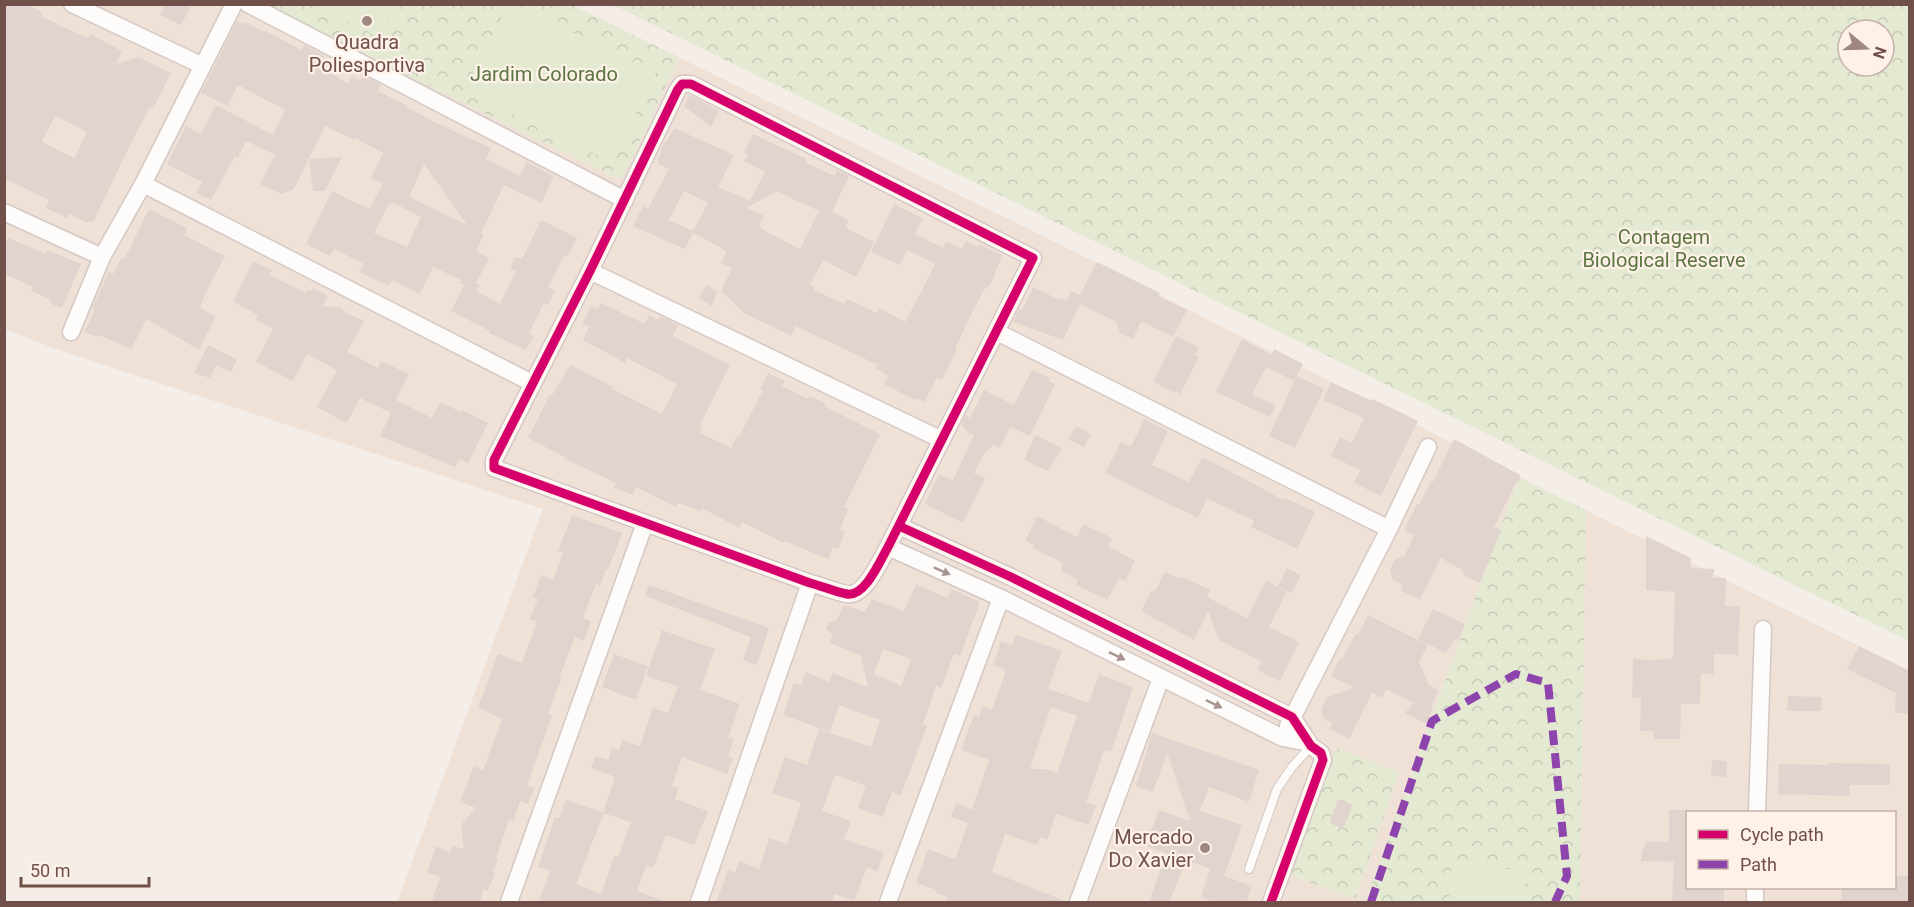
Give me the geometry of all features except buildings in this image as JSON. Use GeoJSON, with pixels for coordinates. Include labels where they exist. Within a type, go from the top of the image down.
{"type":"FeatureCollection","features":[{"type":"Feature","properties":{"kind":"street"},"geometry":{"type":"LineString","coordinates":[[72,4],[201,65]]}},
{"type":"Feature","properties":{"kind":"street"},"geometry":{"type":"LineString","coordinates":[[71,332],[102,257],[143,184],[201,65],[234,4]]}},
{"type":"Feature","properties":{"kind":"street"},"geometry":{"type":"LineString","coordinates":[[248,4],[625,200]]}},
{"type":"Feature","properties":{"kind":"street"},"geometry":{"type":"LineString","coordinates":[[682,84],[691,84],[1034,258],[888,547],[859,592],[847,594],[810,583],[494,468],[494,460],[625,200],[678,90],[682,84]]}},
{"type":"Feature","properties":{"kind":"street"},"geometry":{"type":"LineString","coordinates":[[143,184],[532,383]]}},
{"type":"Feature","properties":{"kind":"street"},"geometry":{"type":"LineString","coordinates":[[4,212],[102,257]]}},
{"type":"Feature","properties":{"kind":"street"},"geometry":{"type":"LineString","coordinates":[[590,271],[942,440]]}},
{"type":"Feature","properties":{"kind":"street"},"geometry":{"type":"LineString","coordinates":[[997,332],[1389,530]]}},
{"type":"Feature","properties":{"kind":"street"},"geometry":{"type":"LineString","coordinates":[[1283,738],[1389,530],[1428,447]]}},
{"type":"Feature","properties":{"kind":"street"},"geometry":{"type":"LineString","coordinates":[[509,903],[645,524]]}},
{"type":"Feature","properties":{"kind":"street"},"geometry":{"type":"LineString","coordinates":[[899,526],[1073,608],[1292,717],[1310,745],[1321,753],[1323,760],[1271,903]]}},
{"type":"Feature","properties":{"kind":"street"},"geometry":{"type":"LineString","coordinates":[[888,547],[1001,598],[1283,738],[1310,745]]}},
{"type":"Feature","properties":{"kind":"street"},"geometry":{"type":"LineString","coordinates":[[699,903],[810,583]]}},
{"type":"Feature","properties":{"kind":"street"},"geometry":{"type":"LineString","coordinates":[[888,903],[1001,598]]}},
{"type":"Feature","properties":{"kind":"street"},"geometry":{"type":"LineString","coordinates":[[1063,629],[1073,608]]}},
{"type":"Feature","properties":{"kind":"street"},"geometry":{"type":"LineString","coordinates":[[1757,811],[1763,628]]}},
{"type":"Feature","properties":{"kind":"street"},"geometry":{"type":"LineString","coordinates":[[1078,903],[1161,678]]}},
{"type":"Feature","properties":{"kind":"lane"},"geometry":{"type":"LineString","coordinates":[[1249,869],[1277,789],[1310,745]]}},
{"type":"Feature","properties":{"kind":"shaded area"},"geometry":{"type":"Polygon","coordinates":[[[4,5],[572,5],[1041,235],[1909,671],[1909,902],[397,902],[543,509],[56,349],[5,329],[4,5]]]}},
{"type":"Feature","properties":{"kind":"green space"},"geometry":{"type":"Polygon","coordinates":[[[265,5],[572,5],[679,57],[623,177],[617,178],[265,5]]]}},
{"type":"Feature","properties":{"kind":"green space","name":"Quadra Poliesportiva"},"geometry":{"type":"Polygon","coordinates":[[[318,5],[396,5],[378,37],[318,5]]]}},
{"type":"Feature","properties":{"kind":"green space","name":"Jardim Colorado"},"geometry":{"type":"Polygon","coordinates":[[[508,5],[517,5],[656,73],[611,162],[464,90],[508,5]]]}},
{"type":"Feature","properties":{"kind":"green space","name":"Contagem Biological Reserve"},"geometry":{"type":"Polygon","coordinates":[[[613,5],[1909,5],[1909,641],[613,5]]]}},
{"type":"Feature","properties":{"kind":"green space"},"geometry":{"type":"Polygon","coordinates":[[[1519,477],[1586,510],[1580,902],[1365,902],[1519,477]]]}},
{"type":"Feature","properties":{"kind":"green space"},"geometry":{"type":"Polygon","coordinates":[[[1336,748],[1399,772],[1356,898],[1291,876],[1336,748]]]}},
{"type":"Feature","properties":{"kind":"green space"},"geometry":{"type":"Polygon","coordinates":[[[1452,865],[1527,870],[1525,902],[1449,902],[1452,865]]]}},
{"type":"Feature","properties":{"kind":"marked path"},"geometry":{"type":"LineString","coordinates":[[1371,902],[1432,721],[1516,674],[1548,683],[1567,876],[1555,902]]}},
{"type":"Feature","properties":{"kind":"cycle path"},"geometry":{"type":"LineString","coordinates":[[682,84],[691,84],[1033,258],[881,561],[866,584],[854,593],[842,593],[810,583],[494,468],[494,460],[682,84]]}},
{"type":"Feature","properties":{"kind":"cycle path"},"geometry":{"type":"LineString","coordinates":[[899,526],[1011,577],[1292,717],[1311,746],[1321,753],[1323,760],[1271,902]]}},
{"type":"Feature","properties":{"kind":"place","name":"Quadra Poliesportiva"},"geometry":{"type":"Point","coordinates":[367,21]}},
{"type":"Feature","properties":{"kind":"place","name":"Mercado Do Xavier"},"geometry":{"type":"Point","coordinates":[1205,848]}}]}
